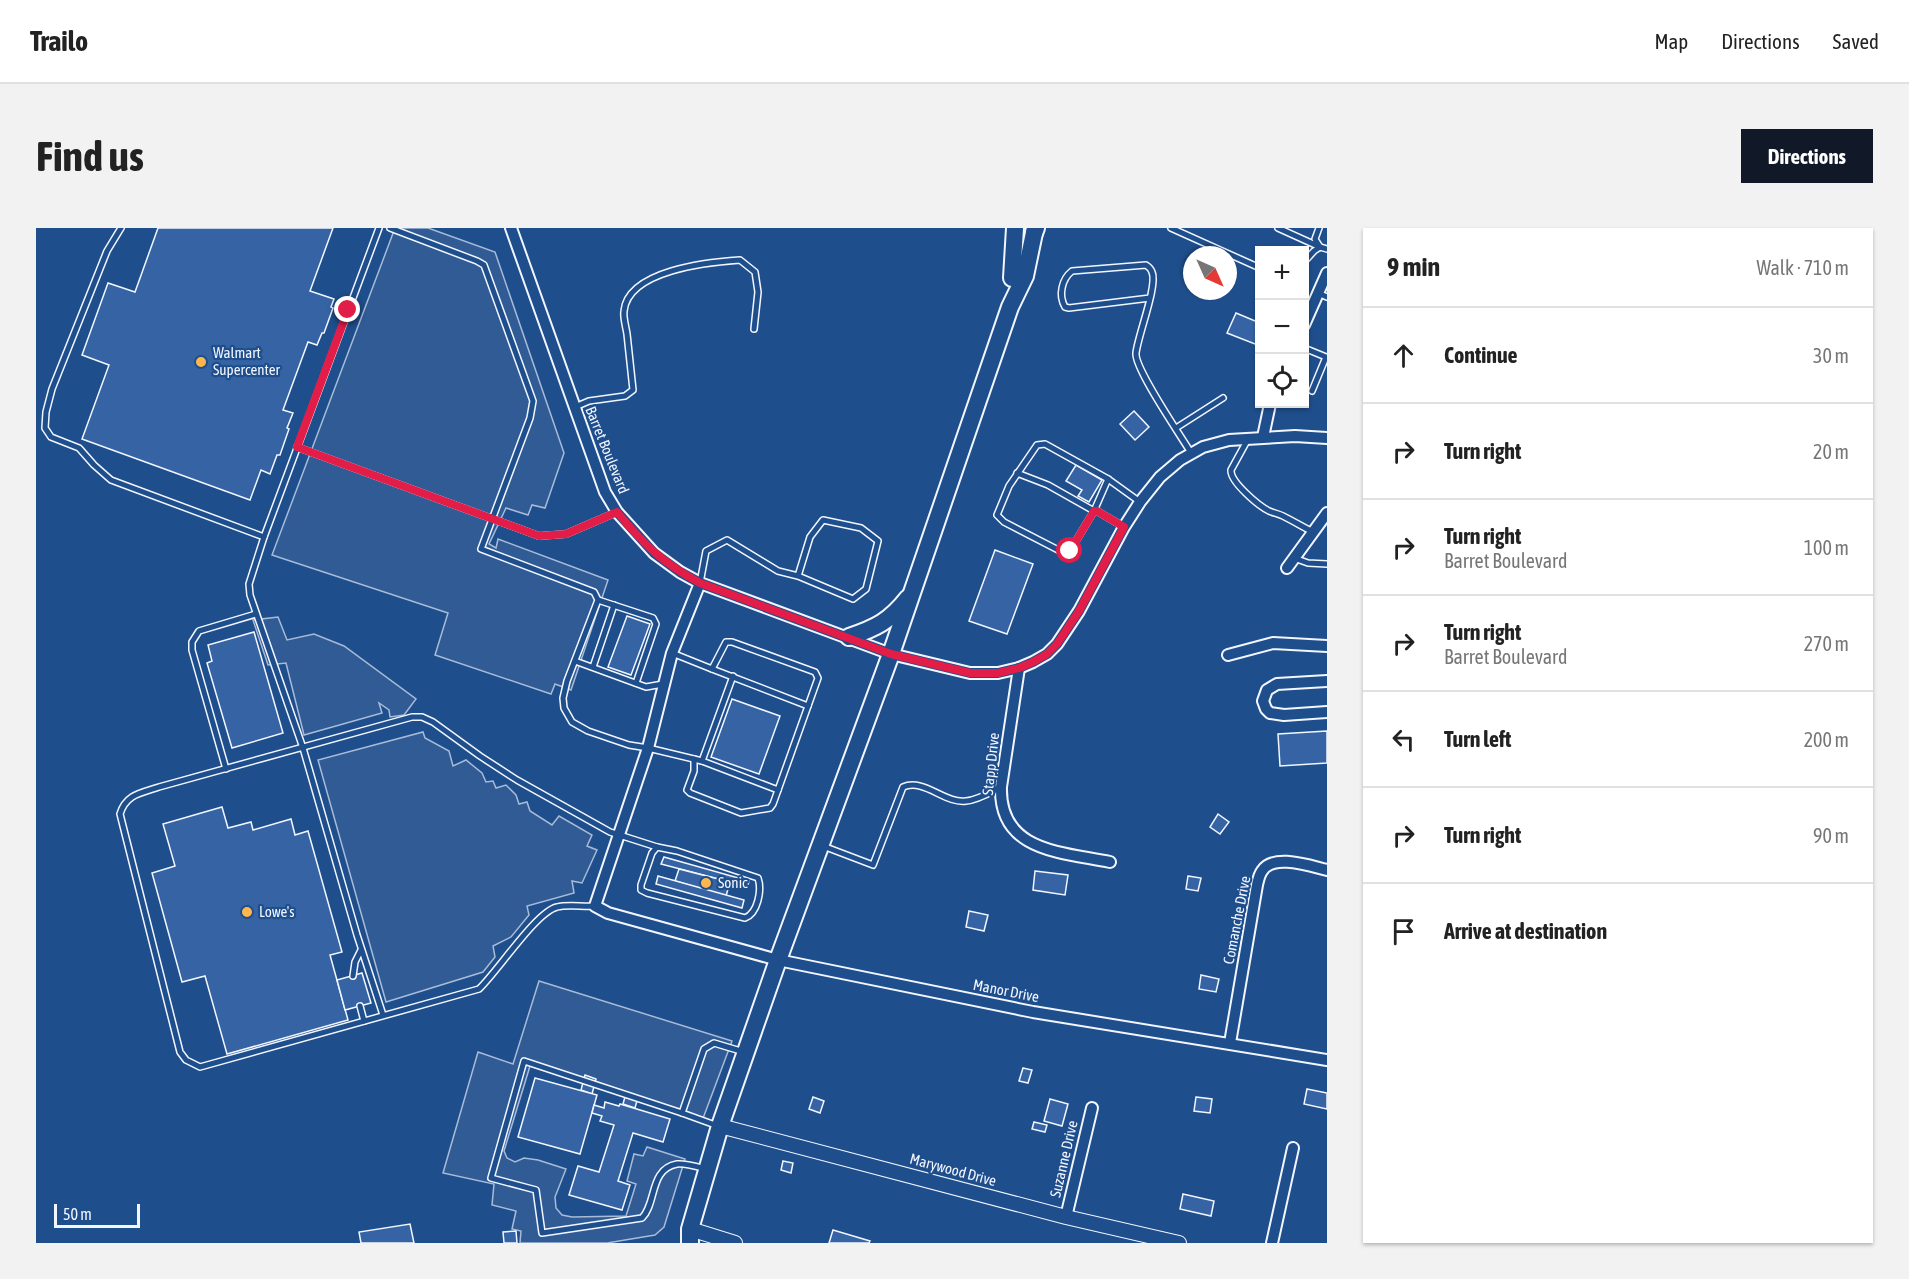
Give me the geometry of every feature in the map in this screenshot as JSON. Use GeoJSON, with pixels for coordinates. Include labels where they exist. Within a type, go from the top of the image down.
{"type":"FeatureCollection","features":[{"type":"Feature","properties":{"kind":"main road"},"geometry":{"type":"LineString","coordinates":[[1010,307],[1015,228]]}},
{"type":"Feature","properties":{"kind":"main road"},"geometry":{"type":"LineString","coordinates":[[1012,278],[1032,229]]}},
{"type":"Feature","properties":{"kind":"main road"},"geometry":{"type":"LineString","coordinates":[[690,1236],[720,1126],[778,960],[891,654],[1010,307],[1025,276],[1032,229]]}},
{"type":"Feature","properties":{"kind":"main road"},"geometry":{"type":"LineString","coordinates":[[849,637],[884,623],[912,593]]}},
{"type":"Feature","properties":{"kind":"street","name":"Barret Boulevard"},"geometry":{"type":"LineString","coordinates":[[511,228],[573,408],[605,492],[617,512],[654,553],[700,583],[891,654],[970,673],[998,673],[1019,668],[1047,654],[1065,633],[1140,502],[1160,477],[1191,453],[1216,443],[1248,438],[1295,436],[1327,438]]}},
{"type":"Feature","properties":{"kind":"street"},"geometry":{"type":"LineString","coordinates":[[1309,318],[1323,295],[1327,273]]}},
{"type":"Feature","properties":{"kind":"street"},"geometry":{"type":"LineString","coordinates":[[1263,437],[1269,408]]}},
{"type":"Feature","properties":{"kind":"street"},"geometry":{"type":"LineString","coordinates":[[1287,568],[1327,513]]}},
{"type":"Feature","properties":{"kind":"street"},"geometry":{"type":"LineString","coordinates":[[595,906],[648,748],[672,653],[700,583]]}},
{"type":"Feature","properties":{"kind":"street"},"geometry":{"type":"LineString","coordinates":[[1228,655],[1273,644],[1327,646]]}},
{"type":"Feature","properties":{"kind":"street","name":"Stapp Drive"},"geometry":{"type":"LineString","coordinates":[[1019,668],[1001,787],[1004,815],[1014,830],[1028,842],[1047,849],[1110,862]]}},
{"type":"Feature","properties":{"kind":"street"},"geometry":{"type":"LineString","coordinates":[[1327,681],[1277,684],[1266,690],[1263,701],[1266,709],[1274,714],[1327,712]]}},
{"type":"Feature","properties":{"kind":"street","name":"Comanche Drive"},"geometry":{"type":"LineString","coordinates":[[1230,1043],[1257,885],[1262,870],[1268,865],[1282,862],[1327,870]]}},
{"type":"Feature","properties":{"kind":"street","name":"Manor Drive"},"geometry":{"type":"LineString","coordinates":[[595,906],[608,913],[778,960],[1034,1012],[1327,1060]]}},
{"type":"Feature","properties":{"kind":"street","name":"Suzanne Drive"},"geometry":{"type":"LineString","coordinates":[[1066,1217],[1092,1108]]}},
{"type":"Feature","properties":{"kind":"street","name":"Marywood Drive"},"geometry":{"type":"LineString","coordinates":[[720,1126],[1066,1217],[1179,1243]]}},
{"type":"Feature","properties":{"kind":"street"},"geometry":{"type":"LineString","coordinates":[[1272,1243],[1293,1148]]}},
{"type":"Feature","properties":{"kind":"street"},"geometry":{"type":"LineString","coordinates":[[690,1236],[735,1243]]}},
{"type":"Feature","properties":{"kind":"lane"},"geometry":{"type":"LineString","coordinates":[[121,228],[107,251],[52,389],[46,412],[45,428],[51,437],[79,448],[111,480],[264,537]]}},
{"type":"Feature","properties":{"kind":"lane"},"geometry":{"type":"LineString","coordinates":[[379,228],[264,537],[249,584],[256,614],[303,748],[383,1016]]}},
{"type":"Feature","properties":{"kind":"lane"},"geometry":{"type":"LineString","coordinates":[[390,228],[484,265],[532,401],[530,418],[482,549],[594,592],[598,600],[653,618],[656,624],[636,683]]}},
{"type":"Feature","properties":{"kind":"lane"},"geometry":{"type":"LineString","coordinates":[[1171,228],[1255,266]]}},
{"type":"Feature","properties":{"kind":"lane"},"geometry":{"type":"LineString","coordinates":[[1278,228],[1327,249]]}},
{"type":"Feature","properties":{"kind":"lane"},"geometry":{"type":"LineString","coordinates":[[1319,228],[1316,239],[1320,247]]}},
{"type":"Feature","properties":{"kind":"lane"},"geometry":{"type":"LineString","coordinates":[[1309,257],[1320,247]]}},
{"type":"Feature","properties":{"kind":"lane"},"geometry":{"type":"LineString","coordinates":[[573,408],[589,400],[625,396],[633,390],[624,310],[633,291],[651,279],[681,268],[740,260],[755,272],[758,292],[754,329]]}},
{"type":"Feature","properties":{"kind":"lane"},"geometry":{"type":"LineString","coordinates":[[1150,298],[1070,308],[1065,307],[1062,302],[1062,286],[1065,278],[1072,272],[1146,265],[1153,273],[1150,298],[1136,355],[1143,374],[1191,453]]}},
{"type":"Feature","properties":{"kind":"lane"},"geometry":{"type":"LineString","coordinates":[[1309,349],[1327,356],[1312,391]]}},
{"type":"Feature","properties":{"kind":"lane"},"geometry":{"type":"LineString","coordinates":[[1176,428],[1223,398]]}},
{"type":"Feature","properties":{"kind":"lane"},"geometry":{"type":"LineString","coordinates":[[1248,438],[1231,470],[1231,475],[1270,512],[1281,515],[1313,532]]}},
{"type":"Feature","properties":{"kind":"lane"},"geometry":{"type":"LineString","coordinates":[[1108,479],[1094,511],[1066,554],[1004,522],[997,515],[1017,473],[1037,445],[1045,444],[1108,479],[1140,502]]}},
{"type":"Feature","properties":{"kind":"lane"},"geometry":{"type":"LineString","coordinates":[[297,447],[539,536],[555,536],[576,530],[617,512]]}},
{"type":"Feature","properties":{"kind":"lane"},"geometry":{"type":"LineString","coordinates":[[1017,473],[1048,485],[1124,527]]}},
{"type":"Feature","properties":{"kind":"lane"},"geometry":{"type":"LineString","coordinates":[[700,583],[706,551],[727,540],[778,571],[798,576],[854,598],[866,589],[878,541],[861,528],[823,520],[810,537],[798,576]]}},
{"type":"Feature","properties":{"kind":"lane"},"geometry":{"type":"LineString","coordinates":[[1294,558],[1308,563],[1327,564]]}},
{"type":"Feature","properties":{"kind":"lane"},"geometry":{"type":"LineString","coordinates":[[598,600],[563,698],[564,708],[572,722],[598,735],[629,745],[702,761],[778,790]]}},
{"type":"Feature","properties":{"kind":"lane"},"geometry":{"type":"LineString","coordinates":[[592,667],[614,605]]}},
{"type":"Feature","properties":{"kind":"lane"},"geometry":{"type":"LineString","coordinates":[[226,769],[192,650],[192,642],[199,631],[256,614]]}},
{"type":"Feature","properties":{"kind":"lane"},"geometry":{"type":"LineString","coordinates":[[694,759],[694,771],[687,790],[690,793],[741,813],[770,808],[818,678],[815,672],[732,642],[726,642],[712,669]]}},
{"type":"Feature","properties":{"kind":"lane"},"geometry":{"type":"LineString","coordinates":[[672,653],[808,706]]}},
{"type":"Feature","properties":{"kind":"lane"},"geometry":{"type":"LineString","coordinates":[[575,661],[646,687],[663,684]]}},
{"type":"Feature","properties":{"kind":"lane"},"geometry":{"type":"LineString","coordinates":[[702,761],[733,676]]}},
{"type":"Feature","properties":{"kind":"lane"},"geometry":{"type":"LineString","coordinates":[[595,906],[556,907],[534,924],[491,978],[479,989],[200,1067],[186,1060],[180,1053],[120,814],[123,804],[131,797],[159,787],[412,717],[422,717],[433,722],[517,780],[619,836],[667,848],[758,878],[760,884],[755,911],[745,918],[641,890],[640,885],[652,853],[657,847]]}},
{"type":"Feature","properties":{"kind":"lane"},"geometry":{"type":"LineString","coordinates":[[821,846],[873,865],[903,787],[917,786],[965,802],[1001,787]]}},
{"type":"Feature","properties":{"kind":"lane"},"geometry":{"type":"LineString","coordinates":[[353,976],[362,950]]}},
{"type":"Feature","properties":{"kind":"lane"},"geometry":{"type":"LineString","coordinates":[[360,1006],[364,1021]]}},
{"type":"Feature","properties":{"kind":"lane"},"geometry":{"type":"LineString","coordinates":[[682,1113],[704,1049],[714,1043],[746,1053]]}},
{"type":"Feature","properties":{"kind":"lane"},"geometry":{"type":"LineString","coordinates":[[708,1169],[677,1164],[664,1170],[657,1178],[647,1213],[642,1218],[542,1233],[536,1190],[491,1178],[524,1061],[720,1126]]}},
{"type":"Feature","properties":{"kind":"shaded area"},"geometry":{"type":"Polygon","coordinates":[[[395,228],[428,228],[495,252],[564,453],[545,508],[532,505],[528,515],[506,508],[489,544],[496,548],[498,539],[608,580],[571,690],[555,684],[551,694],[435,655],[448,613],[272,555],[395,228]]]}},
{"type":"Feature","properties":{"kind":"shaded area"},"geometry":{"type":"Polygon","coordinates":[[[278,617],[287,640],[314,634],[344,646],[416,699],[404,715],[390,717],[389,710],[379,703],[382,713],[304,735],[286,663],[268,665],[253,620],[278,617]]]}},
{"type":"Feature","properties":{"kind":"shaded area"},"geometry":{"type":"Polygon","coordinates":[[[423,732],[425,738],[449,751],[453,766],[466,760],[482,773],[486,782],[493,781],[496,788],[506,785],[516,795],[519,804],[527,802],[530,811],[552,825],[559,816],[592,835],[587,846],[597,850],[582,883],[572,881],[574,893],[527,906],[529,915],[511,937],[493,946],[495,957],[483,972],[386,1002],[318,760],[423,732]]]}},
{"type":"Feature","properties":{"kind":"shaded area"},"geometry":{"type":"Polygon","coordinates":[[[539,981],[732,1041],[702,1121],[530,1066],[504,1151],[507,1158],[515,1162],[524,1158],[538,1160],[566,1169],[555,1197],[556,1208],[562,1215],[572,1217],[626,1216],[636,1184],[627,1181],[634,1154],[643,1156],[647,1147],[685,1159],[664,1227],[655,1235],[607,1243],[520,1243],[521,1231],[512,1229],[516,1211],[492,1205],[494,1184],[443,1173],[478,1052],[513,1064],[539,981]]]}},
{"type":"Feature","properties":{"kind":"building","name":"Walmart Supercenter"},"geometry":{"type":"Polygon","coordinates":[[[158,228],[333,228],[310,291],[334,299],[331,307],[333,308],[317,345],[308,342],[283,410],[293,413],[280,455],[277,455],[270,474],[261,470],[250,500],[82,439],[109,365],[82,355],[108,283],[135,292],[158,228]]]}},
{"type":"Feature","properties":{"kind":"building"},"geometry":{"type":"Polygon","coordinates":[[[1236,313],[1255,321],[1255,344],[1227,333],[1236,313]]]}},
{"type":"Feature","properties":{"kind":"building"},"geometry":{"type":"Polygon","coordinates":[[[1134,411],[1149,427],[1135,440],[1120,424],[1134,411]]]}},
{"type":"Feature","properties":{"kind":"building"},"geometry":{"type":"Polygon","coordinates":[[[1076,465],[1102,480],[1089,502],[1078,496],[1082,490],[1066,481],[1076,465]]]}},
{"type":"Feature","properties":{"kind":"building"},"geometry":{"type":"Polygon","coordinates":[[[995,550],[1033,564],[1007,634],[969,621],[995,550]]]}},
{"type":"Feature","properties":{"kind":"building"},"geometry":{"type":"Polygon","coordinates":[[[627,616],[650,624],[631,675],[608,667],[627,616]]]}},
{"type":"Feature","properties":{"kind":"building"},"geometry":{"type":"Polygon","coordinates":[[[254,632],[283,733],[232,748],[207,663],[212,661],[208,645],[254,632]]]}},
{"type":"Feature","properties":{"kind":"building"},"geometry":{"type":"Polygon","coordinates":[[[732,699],[780,716],[759,774],[711,757],[732,699]]]}},
{"type":"Feature","properties":{"kind":"building"},"geometry":{"type":"Polygon","coordinates":[[[1327,731],[1327,763],[1280,766],[1278,734],[1327,731]]]}},
{"type":"Feature","properties":{"kind":"building","name":"Lowe's"},"geometry":{"type":"Polygon","coordinates":[[[222,807],[228,828],[251,822],[253,830],[291,819],[295,835],[308,831],[342,952],[330,955],[348,1020],[227,1054],[205,976],[182,982],[152,873],[175,866],[163,824],[222,807]]]}},
{"type":"Feature","properties":{"kind":"building"},"geometry":{"type":"Polygon","coordinates":[[[1218,814],[1229,822],[1220,834],[1210,827],[1218,814]]]}},
{"type":"Feature","properties":{"kind":"building"},"geometry":{"type":"Polygon","coordinates":[[[664,857],[749,881],[747,889],[729,884],[730,882],[661,864],[664,857]]]}},
{"type":"Feature","properties":{"kind":"building","name":"Sonic"},"geometry":{"type":"Polygon","coordinates":[[[679,869],[730,882],[726,896],[675,881],[679,869]]]}},
{"type":"Feature","properties":{"kind":"building"},"geometry":{"type":"Polygon","coordinates":[[[1035,871],[1068,875],[1065,895],[1033,890],[1035,871]]]}},
{"type":"Feature","properties":{"kind":"building"},"geometry":{"type":"Polygon","coordinates":[[[658,876],[744,900],[742,908],[656,884],[658,876]]]}},
{"type":"Feature","properties":{"kind":"building"},"geometry":{"type":"Polygon","coordinates":[[[1188,876],[1201,878],[1198,891],[1186,889],[1188,876]]]}},
{"type":"Feature","properties":{"kind":"building"},"geometry":{"type":"Polygon","coordinates":[[[969,911],[988,915],[984,931],[966,927],[969,911]]]}},
{"type":"Feature","properties":{"kind":"building"},"geometry":{"type":"Polygon","coordinates":[[[362,973],[371,1003],[345,1010],[337,980],[362,973]]]}},
{"type":"Feature","properties":{"kind":"building"},"geometry":{"type":"Polygon","coordinates":[[[1201,975],[1219,979],[1216,992],[1199,989],[1201,975]]]}},
{"type":"Feature","properties":{"kind":"building"},"geometry":{"type":"Polygon","coordinates":[[[1023,1068],[1032,1070],[1028,1083],[1019,1081],[1023,1068]]]}},
{"type":"Feature","properties":{"kind":"building"},"geometry":{"type":"Polygon","coordinates":[[[585,1075],[596,1079],[592,1094],[581,1090],[585,1075]]]}},
{"type":"Feature","properties":{"kind":"building"},"geometry":{"type":"Polygon","coordinates":[[[535,1078],[597,1095],[580,1154],[518,1137],[535,1078]]]}},
{"type":"Feature","properties":{"kind":"building"},"geometry":{"type":"Polygon","coordinates":[[[1307,1089],[1327,1093],[1327,1109],[1304,1104],[1307,1089]]]}},
{"type":"Feature","properties":{"kind":"building"},"geometry":{"type":"Polygon","coordinates":[[[626,1093],[638,1097],[635,1108],[623,1104],[626,1093]]]}},
{"type":"Feature","properties":{"kind":"building"},"geometry":{"type":"Polygon","coordinates":[[[813,1097],[824,1101],[820,1113],[809,1109],[813,1097]]]}},
{"type":"Feature","properties":{"kind":"building"},"geometry":{"type":"Polygon","coordinates":[[[1196,1097],[1212,1099],[1210,1113],[1194,1111],[1196,1097]]]}},
{"type":"Feature","properties":{"kind":"building"},"geometry":{"type":"Polygon","coordinates":[[[1050,1099],[1068,1104],[1062,1126],[1044,1121],[1050,1099]]]}},
{"type":"Feature","properties":{"kind":"building"},"geometry":{"type":"Polygon","coordinates":[[[605,1102],[619,1106],[620,1104],[670,1119],[663,1142],[633,1133],[618,1181],[630,1185],[622,1210],[569,1195],[578,1166],[599,1172],[614,1125],[600,1121],[602,1116],[592,1113],[594,1105],[604,1108],[605,1102]]]}},
{"type":"Feature","properties":{"kind":"building"},"geometry":{"type":"Polygon","coordinates":[[[1034,1122],[1047,1125],[1045,1132],[1032,1129],[1034,1122]]]}},
{"type":"Feature","properties":{"kind":"building"},"geometry":{"type":"Polygon","coordinates":[[[783,1161],[793,1163],[791,1173],[781,1170],[783,1161]]]}},
{"type":"Feature","properties":{"kind":"building"},"geometry":{"type":"Polygon","coordinates":[[[1183,1194],[1214,1201],[1211,1216],[1180,1209],[1183,1194]]]}},
{"type":"Feature","properties":{"kind":"building"},"geometry":{"type":"Polygon","coordinates":[[[410,1224],[414,1243],[361,1243],[359,1232],[410,1224]]]}},
{"type":"Feature","properties":{"kind":"building"},"geometry":{"type":"Polygon","coordinates":[[[833,1230],[870,1241],[869,1243],[829,1243],[833,1230]]]}},
{"type":"Feature","properties":{"kind":"building"},"geometry":{"type":"Polygon","coordinates":[[[516,1231],[517,1243],[504,1243],[503,1232],[516,1231]]]}},
{"type":"Feature","properties":{"kind":"place","name":"Walmart Supercenter"},"geometry":{"type":"Point","coordinates":[201,362]}},
{"type":"Feature","properties":{"kind":"place","name":"Sonic"},"geometry":{"type":"Point","coordinates":[706,883]}},
{"type":"Feature","properties":{"kind":"place","name":"Lowe's"},"geometry":{"type":"Point","coordinates":[247,912]}},
{"type":"Feature","properties":{"kind":"route"},"geometry":{"type":"LineString","coordinates":[[348,310],[297,447],[539,536],[566,534],[617,512],[654,553],[700,583],[875,646],[891,654],[970,673],[998,673],[1019,668],[1047,654],[1057,644],[1079,611],[1124,527],[1094,511],[1070,551]]}}]}
